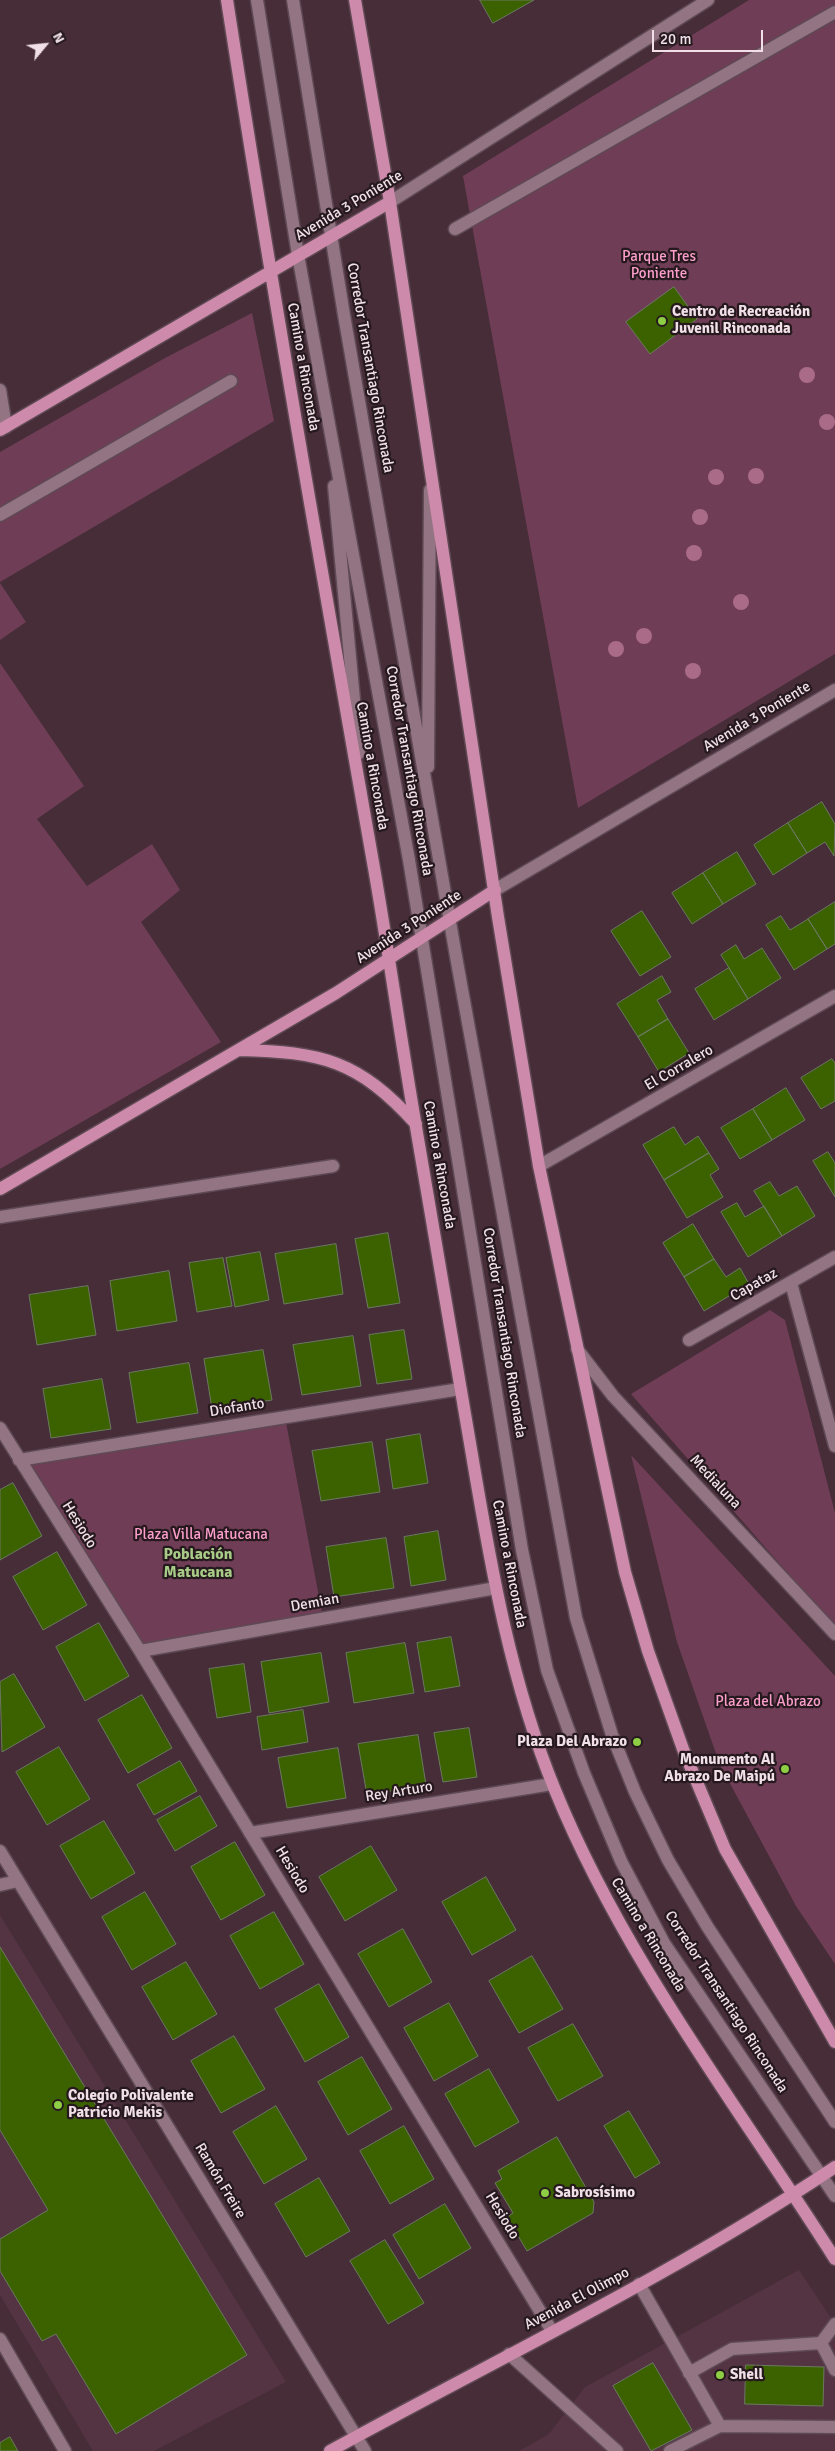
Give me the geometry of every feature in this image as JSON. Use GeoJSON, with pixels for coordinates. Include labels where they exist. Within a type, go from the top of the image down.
{"type":"FeatureCollection","features":[{"type":"Feature","properties":{"kind":"main road","name":"Camino a Rinconada"},"geometry":{"type":"LineString","coordinates":[[227,0],[269,272],[389,960],[460,1389],[496,1588],[519,1683],[552,1784],[608,1904],[684,2028],[835,2259]]}},
{"type":"Feature","properties":{"kind":"main road"},"geometry":{"type":"LineString","coordinates":[[355,0],[390,202],[539,1166],[625,1572],[652,1662],[683,1749],[725,1849],[835,2042]]}},
{"type":"Feature","properties":{"kind":"main road","name":"Avenida 3 Poniente"},"geometry":{"type":"LineString","coordinates":[[3,429],[390,202]]}},
{"type":"Feature","properties":{"kind":"main road","name":"Avenida 3 Poniente"},"geometry":{"type":"LineString","coordinates":[[0,1189],[389,960],[495,890]]}},
{"type":"Feature","properties":{"kind":"main road"},"geometry":{"type":"LineString","coordinates":[[239,1050],[302,1054],[336,1062],[378,1086],[416,1124]]}},
{"type":"Feature","properties":{"kind":"main road","name":"Avenida El Olimpo"},"geometry":{"type":"LineString","coordinates":[[330,2451],[639,2284],[794,2195],[835,2167]]}},
{"type":"Feature","properties":{"kind":"street","name":"Corredor Transantiago Rinconada"},"geometry":{"type":"LineString","coordinates":[[257,0],[298,255],[327,406],[422,938],[522,1550],[547,1670],[584,1773],[621,1862],[664,1943],[835,2196]]}},
{"type":"Feature","properties":{"kind":"street","name":"Corredor Transantiago Rinconada"},"geometry":{"type":"LineString","coordinates":[[293,0],[331,236],[428,800],[451,920],[563,1557],[576,1618],[592,1676],[612,1735],[635,1792],[668,1860],[706,1926],[835,2122]]}},
{"type":"Feature","properties":{"kind":"street","name":"Avenida 3 Poniente"},"geometry":{"type":"LineString","coordinates":[[390,202],[708,0]]}},
{"type":"Feature","properties":{"kind":"street"},"geometry":{"type":"LineString","coordinates":[[455,229],[835,12]]}},
{"type":"Feature","properties":{"kind":"street"},"geometry":{"type":"LineString","coordinates":[[0,515],[231,380]]}},
{"type":"Feature","properties":{"kind":"street"},"geometry":{"type":"LineString","coordinates":[[0,390],[3,429]]}},
{"type":"Feature","properties":{"kind":"street","name":"Corredor Transantiago Rinconada"},"geometry":{"type":"LineString","coordinates":[[327,406],[365,821]]}},
{"type":"Feature","properties":{"kind":"street","name":"Corredor Transantiago Rinconada"},"geometry":{"type":"LineString","coordinates":[[428,800],[430,467]]}},
{"type":"Feature","properties":{"kind":"street","name":"Avenida 3 Poniente"},"geometry":{"type":"LineString","coordinates":[[495,890],[835,690]]}},
{"type":"Feature","properties":{"kind":"street","name":"El Corralero"},"geometry":{"type":"LineString","coordinates":[[539,1166],[835,996]]}},
{"type":"Feature","properties":{"kind":"street"},"geometry":{"type":"LineString","coordinates":[[0,1217],[333,1166]]}},
{"type":"Feature","properties":{"kind":"street","name":"Capataz"},"geometry":{"type":"LineString","coordinates":[[689,1340],[835,1257]]}},
{"type":"Feature","properties":{"kind":"street"},"geometry":{"type":"LineString","coordinates":[[791,1283],[835,1446]]}},
{"type":"Feature","properties":{"kind":"street","name":"Medialuna"},"geometry":{"type":"LineString","coordinates":[[576,1347],[613,1396],[835,1634]]}},
{"type":"Feature","properties":{"kind":"street","name":"Diofanto"},"geometry":{"type":"LineString","coordinates":[[19,1460],[460,1389]]}},
{"type":"Feature","properties":{"kind":"street","name":"Hesiodo"},"geometry":{"type":"LineString","coordinates":[[0,1428],[140,1651],[552,2331]]}},
{"type":"Feature","properties":{"kind":"street","name":"Demian"},"geometry":{"type":"LineString","coordinates":[[140,1651],[496,1588]]}},
{"type":"Feature","properties":{"kind":"street","name":"Rey Arturo"},"geometry":{"type":"LineString","coordinates":[[250,1832],[552,1784]]}},
{"type":"Feature","properties":{"kind":"street","name":"Ramón Freire"},"geometry":{"type":"LineString","coordinates":[[0,1851],[365,2451]]}},
{"type":"Feature","properties":{"kind":"street"},"geometry":{"type":"LineString","coordinates":[[0,1885],[18,1881]]}},
{"type":"Feature","properties":{"kind":"street"},"geometry":{"type":"LineString","coordinates":[[639,2284],[720,2426]]}},
{"type":"Feature","properties":{"kind":"street"},"geometry":{"type":"LineString","coordinates":[[690,2373],[732,2349],[821,2343],[835,2324]]}},
{"type":"Feature","properties":{"kind":"street"},"geometry":{"type":"LineString","coordinates":[[0,2339],[65,2451]]}},
{"type":"Feature","properties":{"kind":"street"},"geometry":{"type":"LineString","coordinates":[[821,2343],[835,2370]]}},
{"type":"Feature","properties":{"kind":"street"},"geometry":{"type":"LineString","coordinates":[[509,2354],[617,2451]]}},
{"type":"Feature","properties":{"kind":"street"},"geometry":{"type":"LineString","coordinates":[[670,2451],[720,2426],[835,2427]]}},
{"type":"Feature","properties":{"kind":"shaded area","name":"Colegio Polivalente Patricio Mekis"},"geometry":{"type":"Polygon","coordinates":[[[0,1915],[286,2382],[154,2451],[93,2451],[0,2295],[0,1915]]]}},
{"type":"Feature","properties":{"kind":"shaded area"},"geometry":{"type":"Polygon","coordinates":[[[799,2270],[835,2324],[835,2451],[519,2451],[549,2434],[585,2387],[799,2270]]]}},
{"type":"Feature","properties":{"kind":"green space","name":"Parque Tres Poniente"},"geometry":{"type":"Polygon","coordinates":[[[749,0],[835,0],[835,654],[578,808],[463,176],[749,0]]]}},
{"type":"Feature","properties":{"kind":"green space"},"geometry":{"type":"Polygon","coordinates":[[[252,313],[274,421],[0,582],[0,452],[165,358],[252,313]]]}},
{"type":"Feature","properties":{"kind":"green space"},"geometry":{"type":"Polygon","coordinates":[[[0,583],[26,622],[0,640],[0,583]]]}},
{"type":"Feature","properties":{"kind":"green space"},"geometry":{"type":"Polygon","coordinates":[[[0,663],[84,786],[37,819],[87,886],[152,844],[180,890],[141,922],[221,1042],[0,1169],[0,663]]]}},
{"type":"Feature","properties":{"kind":"green space"},"geometry":{"type":"Polygon","coordinates":[[[770,1310],[785,1320],[835,1513],[835,1627],[631,1394],[770,1310]]]}},
{"type":"Feature","properties":{"kind":"green space","name":"Plaza Villa Matucana"},"geometry":{"type":"Polygon","coordinates":[[[285,1417],[323,1618],[140,1651],[19,1460],[285,1417]]]}},
{"type":"Feature","properties":{"kind":"green space","name":"Plaza del Abrazo"},"geometry":{"type":"Polygon","coordinates":[[[631,1455],[835,1676],[835,1964],[796,1906],[720,1765],[677,1642],[631,1455]]]}},
{"type":"Feature","properties":{"kind":"building"},"geometry":{"type":"Polygon","coordinates":[[[480,0],[534,0],[493,23],[480,0]]]}},
{"type":"Feature","properties":{"kind":"building","name":"Centro de Recreación Juvenil Rinconada"},"geometry":{"type":"Polygon","coordinates":[[[674,287],[697,319],[650,354],[626,322],[674,287]]]}},
{"type":"Feature","properties":{"kind":"building"},"geometry":{"type":"Polygon","coordinates":[[[822,802],[835,824],[834,856],[825,842],[807,853],[788,823],[822,802]]]}},
{"type":"Feature","properties":{"kind":"building"},"geometry":{"type":"Polygon","coordinates":[[[788,823],[807,853],[773,875],[754,845],[788,823]]]}},
{"type":"Feature","properties":{"kind":"building"},"geometry":{"type":"Polygon","coordinates":[[[737,852],[756,884],[723,904],[703,873],[737,852]]]}},
{"type":"Feature","properties":{"kind":"building"},"geometry":{"type":"Polygon","coordinates":[[[703,873],[723,904],[692,924],[672,893],[703,873]]]}},
{"type":"Feature","properties":{"kind":"building"},"geometry":{"type":"Polygon","coordinates":[[[835,902],[835,944],[827,949],[808,919],[835,902]]]}},
{"type":"Feature","properties":{"kind":"building"},"geometry":{"type":"Polygon","coordinates":[[[642,911],[671,957],[640,976],[611,931],[642,911]]]}},
{"type":"Feature","properties":{"kind":"building"},"geometry":{"type":"Polygon","coordinates":[[[781,916],[790,930],[808,919],[827,949],[794,970],[766,925],[781,916]]]}},
{"type":"Feature","properties":{"kind":"building"},"geometry":{"type":"Polygon","coordinates":[[[736,945],[744,959],[762,948],[781,978],[748,999],[721,955],[736,945]]]}},
{"type":"Feature","properties":{"kind":"building"},"geometry":{"type":"Polygon","coordinates":[[[729,968],[748,999],[714,1020],[695,989],[729,968]]]}},
{"type":"Feature","properties":{"kind":"building"},"geometry":{"type":"Polygon","coordinates":[[[662,976],[671,992],[657,1000],[668,1019],[638,1037],[617,1004],[662,976]]]}},
{"type":"Feature","properties":{"kind":"building"},"geometry":{"type":"Polygon","coordinates":[[[668,1019],[689,1053],[659,1072],[638,1037],[668,1019]]]}},
{"type":"Feature","properties":{"kind":"building"},"geometry":{"type":"Polygon","coordinates":[[[832,1059],[835,1063],[835,1101],[821,1109],[801,1078],[832,1059]]]}},
{"type":"Feature","properties":{"kind":"building"},"geometry":{"type":"Polygon","coordinates":[[[786,1088],[805,1120],[772,1140],[753,1109],[786,1088]]]}},
{"type":"Feature","properties":{"kind":"building"},"geometry":{"type":"Polygon","coordinates":[[[753,1109],[772,1140],[740,1159],[721,1128],[753,1109]]]}},
{"type":"Feature","properties":{"kind":"building"},"geometry":{"type":"Polygon","coordinates":[[[674,1127],[685,1145],[698,1136],[709,1153],[664,1180],[643,1145],[674,1127]]]}},
{"type":"Feature","properties":{"kind":"building"},"geometry":{"type":"Polygon","coordinates":[[[828,1152],[835,1163],[835,1197],[813,1161],[828,1152]]]}},
{"type":"Feature","properties":{"kind":"building"},"geometry":{"type":"Polygon","coordinates":[[[709,1153],[719,1169],[710,1175],[723,1197],[687,1218],[664,1180],[709,1153]]]}},
{"type":"Feature","properties":{"kind":"building"},"geometry":{"type":"Polygon","coordinates":[[[770,1182],[779,1196],[797,1186],[815,1216],[782,1236],[754,1191],[770,1182]]]}},
{"type":"Feature","properties":{"kind":"building"},"geometry":{"type":"Polygon","coordinates":[[[737,1203],[745,1217],[764,1206],[782,1236],[748,1257],[721,1212],[737,1203]]]}},
{"type":"Feature","properties":{"kind":"building"},"geometry":{"type":"Polygon","coordinates":[[[693,1224],[714,1259],[684,1277],[663,1243],[693,1224]]]}},
{"type":"Feature","properties":{"kind":"building"},"geometry":{"type":"Polygon","coordinates":[[[388,1233],[400,1303],[368,1308],[355,1239],[388,1233]]]}},
{"type":"Feature","properties":{"kind":"building"},"geometry":{"type":"Polygon","coordinates":[[[336,1244],[343,1294],[284,1304],[275,1254],[336,1244]]]}},
{"type":"Feature","properties":{"kind":"building"},"geometry":{"type":"Polygon","coordinates":[[[260,1252],[269,1300],[235,1307],[226,1258],[260,1252]]]}},
{"type":"Feature","properties":{"kind":"building"},"geometry":{"type":"Polygon","coordinates":[[[223,1258],[232,1306],[197,1312],[189,1263],[223,1258]]]}},
{"type":"Feature","properties":{"kind":"building"},"geometry":{"type":"Polygon","coordinates":[[[714,1259],[726,1277],[740,1268],[749,1284],[704,1311],[684,1277],[714,1259]]]}},
{"type":"Feature","properties":{"kind":"building"},"geometry":{"type":"Polygon","coordinates":[[[169,1271],[177,1321],[117,1331],[110,1281],[169,1271]]]}},
{"type":"Feature","properties":{"kind":"building"},"geometry":{"type":"Polygon","coordinates":[[[88,1286],[96,1335],[37,1345],[29,1295],[88,1286]]]}},
{"type":"Feature","properties":{"kind":"building"},"geometry":{"type":"Polygon","coordinates":[[[404,1330],[412,1379],[377,1384],[369,1335],[404,1330]]]}},
{"type":"Feature","properties":{"kind":"building"},"geometry":{"type":"Polygon","coordinates":[[[353,1336],[361,1386],[302,1395],[293,1345],[353,1336]]]}},
{"type":"Feature","properties":{"kind":"building"},"geometry":{"type":"Polygon","coordinates":[[[263,1350],[272,1400],[212,1409],[204,1359],[263,1350]]]}},
{"type":"Feature","properties":{"kind":"building"},"geometry":{"type":"Polygon","coordinates":[[[189,1363],[198,1413],[137,1423],[129,1373],[189,1363]]]}},
{"type":"Feature","properties":{"kind":"building"},"geometry":{"type":"Polygon","coordinates":[[[102,1379],[111,1429],[51,1438],[43,1389],[102,1379]]]}},
{"type":"Feature","properties":{"kind":"building"},"geometry":{"type":"Polygon","coordinates":[[[420,1434],[428,1483],[393,1489],[386,1440],[420,1434]]]}},
{"type":"Feature","properties":{"kind":"building"},"geometry":{"type":"Polygon","coordinates":[[[372,1442],[380,1492],[321,1501],[312,1451],[372,1442]]]}},
{"type":"Feature","properties":{"kind":"building"},"geometry":{"type":"Polygon","coordinates":[[[13,1483],[42,1536],[0,1560],[0,1490],[13,1483]]]}},
{"type":"Feature","properties":{"kind":"building"},"geometry":{"type":"Polygon","coordinates":[[[438,1531],[446,1580],[411,1586],[404,1537],[438,1531]]]}},
{"type":"Feature","properties":{"kind":"building"},"geometry":{"type":"Polygon","coordinates":[[[386,1538],[394,1588],[334,1597],[326,1547],[386,1538]]]}},
{"type":"Feature","properties":{"kind":"building"},"geometry":{"type":"Polygon","coordinates":[[[57,1552],[87,1605],[43,1630],[13,1577],[57,1552]]]}},
{"type":"Feature","properties":{"kind":"building"},"geometry":{"type":"Polygon","coordinates":[[[99,1623],[129,1676],[85,1701],[56,1647],[99,1623]]]}},
{"type":"Feature","properties":{"kind":"building"},"geometry":{"type":"Polygon","coordinates":[[[451,1637],[460,1686],[425,1692],[417,1643],[451,1637]]]}},
{"type":"Feature","properties":{"kind":"building"},"geometry":{"type":"Polygon","coordinates":[[[405,1643],[414,1693],[354,1703],[346,1653],[405,1643]]]}},
{"type":"Feature","properties":{"kind":"building"},"geometry":{"type":"Polygon","coordinates":[[[321,1653],[329,1702],[269,1713],[261,1662],[321,1653]]]}},
{"type":"Feature","properties":{"kind":"building"},"geometry":{"type":"Polygon","coordinates":[[[244,1664],[251,1712],[217,1718],[209,1669],[244,1664]]]}},
{"type":"Feature","properties":{"kind":"building"},"geometry":{"type":"Polygon","coordinates":[[[14,1674],[45,1727],[2,1752],[0,1682],[14,1674]]]}},
{"type":"Feature","properties":{"kind":"building"},"geometry":{"type":"Polygon","coordinates":[[[142,1695],[172,1748],[128,1773],[98,1720],[142,1695]]]}},
{"type":"Feature","properties":{"kind":"building"},"geometry":{"type":"Polygon","coordinates":[[[303,1710],[308,1742],[262,1750],[257,1717],[303,1710]]]}},
{"type":"Feature","properties":{"kind":"building"},"geometry":{"type":"Polygon","coordinates":[[[469,1728],[477,1777],[443,1782],[434,1733],[469,1728]]]}},
{"type":"Feature","properties":{"kind":"building"},"geometry":{"type":"Polygon","coordinates":[[[418,1735],[426,1785],[367,1795],[358,1744],[418,1735]]]}},
{"type":"Feature","properties":{"kind":"building"},"geometry":{"type":"Polygon","coordinates":[[[59,1747],[90,1799],[47,1825],[16,1772],[59,1747]]]}},
{"type":"Feature","properties":{"kind":"building"},"geometry":{"type":"Polygon","coordinates":[[[338,1748],[346,1798],[287,1808],[278,1758],[338,1748]]]}},
{"type":"Feature","properties":{"kind":"building"},"geometry":{"type":"Polygon","coordinates":[[[180,1761],[197,1791],[154,1815],[137,1785],[180,1761]]]}},
{"type":"Feature","properties":{"kind":"building"},"geometry":{"type":"Polygon","coordinates":[[[200,1796],[217,1826],[175,1851],[157,1820],[200,1796]]]}},
{"type":"Feature","properties":{"kind":"building"},"geometry":{"type":"Polygon","coordinates":[[[104,1821],[135,1873],[91,1899],[60,1846],[104,1821]]]}},
{"type":"Feature","properties":{"kind":"building"},"geometry":{"type":"Polygon","coordinates":[[[235,1842],[265,1895],[221,1920],[191,1867],[235,1842]]]}},
{"type":"Feature","properties":{"kind":"building"},"geometry":{"type":"Polygon","coordinates":[[[371,1846],[397,1890],[345,1921],[319,1877],[371,1846]]]}},
{"type":"Feature","properties":{"kind":"building"},"geometry":{"type":"Polygon","coordinates":[[[486,1877],[516,1930],[472,1955],[442,1902],[486,1877]]]}},
{"type":"Feature","properties":{"kind":"building"},"geometry":{"type":"Polygon","coordinates":[[[145,1892],[176,1944],[132,1970],[102,1917],[145,1892]]]}},
{"type":"Feature","properties":{"kind":"building"},"geometry":{"type":"Polygon","coordinates":[[[274,1912],[304,1964],[260,1989],[230,1936],[274,1912]]]}},
{"type":"Feature","properties":{"kind":"building"},"geometry":{"type":"Polygon","coordinates":[[[403,1929],[432,1982],[389,2007],[358,1954],[403,1929]]]}},
{"type":"Feature","properties":{"kind":"building","name":"Colegio Polivalente Patricio Mekis"},"geometry":{"type":"Polygon","coordinates":[[[0,1947],[247,2355],[116,2434],[56,2334],[42,2341],[0,2271],[0,2239],[48,2210],[0,2130],[0,1947]]]}},
{"type":"Feature","properties":{"kind":"building"},"geometry":{"type":"Polygon","coordinates":[[[532,1956],[563,2009],[519,2033],[489,1981],[532,1956]]]}},
{"type":"Feature","properties":{"kind":"building"},"geometry":{"type":"Polygon","coordinates":[[[186,1962],[217,2014],[173,2040],[142,1987],[186,1962]]]}},
{"type":"Feature","properties":{"kind":"building"},"geometry":{"type":"Polygon","coordinates":[[[319,1984],[349,2037],[305,2062],[275,2009],[319,1984]]]}},
{"type":"Feature","properties":{"kind":"building"},"geometry":{"type":"Polygon","coordinates":[[[449,2003],[478,2056],[434,2081],[404,2028],[449,2003]]]}},
{"type":"Feature","properties":{"kind":"building"},"geometry":{"type":"Polygon","coordinates":[[[573,2024],[603,2076],[558,2101],[528,2048],[573,2024]]]}},
{"type":"Feature","properties":{"kind":"building"},"geometry":{"type":"Polygon","coordinates":[[[234,2036],[265,2089],[221,2113],[191,2061],[234,2036]]]}},
{"type":"Feature","properties":{"kind":"building"},"geometry":{"type":"Polygon","coordinates":[[[362,2057],[392,2109],[348,2135],[318,2082],[362,2057]]]}},
{"type":"Feature","properties":{"kind":"building"},"geometry":{"type":"Polygon","coordinates":[[[489,2069],[519,2122],[475,2147],[445,2094],[489,2069]]]}},
{"type":"Feature","properties":{"kind":"building"},"geometry":{"type":"Polygon","coordinates":[[[276,2106],[307,2159],[264,2184],[233,2132],[276,2106]]]}},
{"type":"Feature","properties":{"kind":"building"},"geometry":{"type":"Polygon","coordinates":[[[629,2111],[660,2163],[635,2178],[604,2126],[629,2111]]]}},
{"type":"Feature","properties":{"kind":"building"},"geometry":{"type":"Polygon","coordinates":[[[404,2126],[434,2179],[390,2204],[360,2151],[404,2126]]]}},
{"type":"Feature","properties":{"kind":"building","name":"Sabrosísimo"},"geometry":{"type":"Polygon","coordinates":[[[557,2137],[594,2202],[593,2213],[527,2251],[507,2217],[513,2213],[495,2183],[502,2179],[498,2171],[557,2137]]]}},
{"type":"Feature","properties":{"kind":"building"},"geometry":{"type":"Polygon","coordinates":[[[319,2178],[350,2231],[306,2257],[275,2204],[319,2178]]]}},
{"type":"Feature","properties":{"kind":"building"},"geometry":{"type":"Polygon","coordinates":[[[445,2204],[471,2248],[419,2279],[393,2235],[445,2204]]]}},
{"type":"Feature","properties":{"kind":"building"},"geometry":{"type":"Polygon","coordinates":[[[385,2240],[424,2303],[388,2324],[350,2261],[385,2240]]]}},
{"type":"Feature","properties":{"kind":"building"},"geometry":{"type":"Polygon","coordinates":[[[653,2363],[692,2430],[651,2451],[613,2386],[653,2363]]]}},
{"type":"Feature","properties":{"kind":"building"},"geometry":{"type":"Polygon","coordinates":[[[746,2365],[824,2367],[823,2406],[745,2404],[746,2365]]]}},
{"type":"Feature","properties":{"kind":"building"},"geometry":{"type":"Polygon","coordinates":[[[10,2437],[18,2451],[0,2451],[0,2443],[10,2437]]]}},
{"type":"Feature","properties":{"kind":"place","name":"Centro de Recreación Juvenil Rinconada"},"geometry":{"type":"Point","coordinates":[662,321]}},
{"type":"Feature","properties":{"kind":"place","name":"Plaza Del Abrazo"},"geometry":{"type":"Point","coordinates":[637,1742]}},
{"type":"Feature","properties":{"kind":"place","name":"Monumento Al Abrazo De Maipú"},"geometry":{"type":"Point","coordinates":[785,1769]}},
{"type":"Feature","properties":{"kind":"place","name":"Colegio Polivalente Patricio Mekis"},"geometry":{"type":"Point","coordinates":[58,2105]}},
{"type":"Feature","properties":{"kind":"place","name":"Sabrosísimo"},"geometry":{"type":"Point","coordinates":[545,2193]}},
{"type":"Feature","properties":{"kind":"place","name":"Shell"},"geometry":{"type":"Point","coordinates":[720,2375]}},
{"type":"Feature","properties":{"kind":"district","name":"Población Matucana"},"geometry":{"type":"Point","coordinates":[198,1564]}}]}
